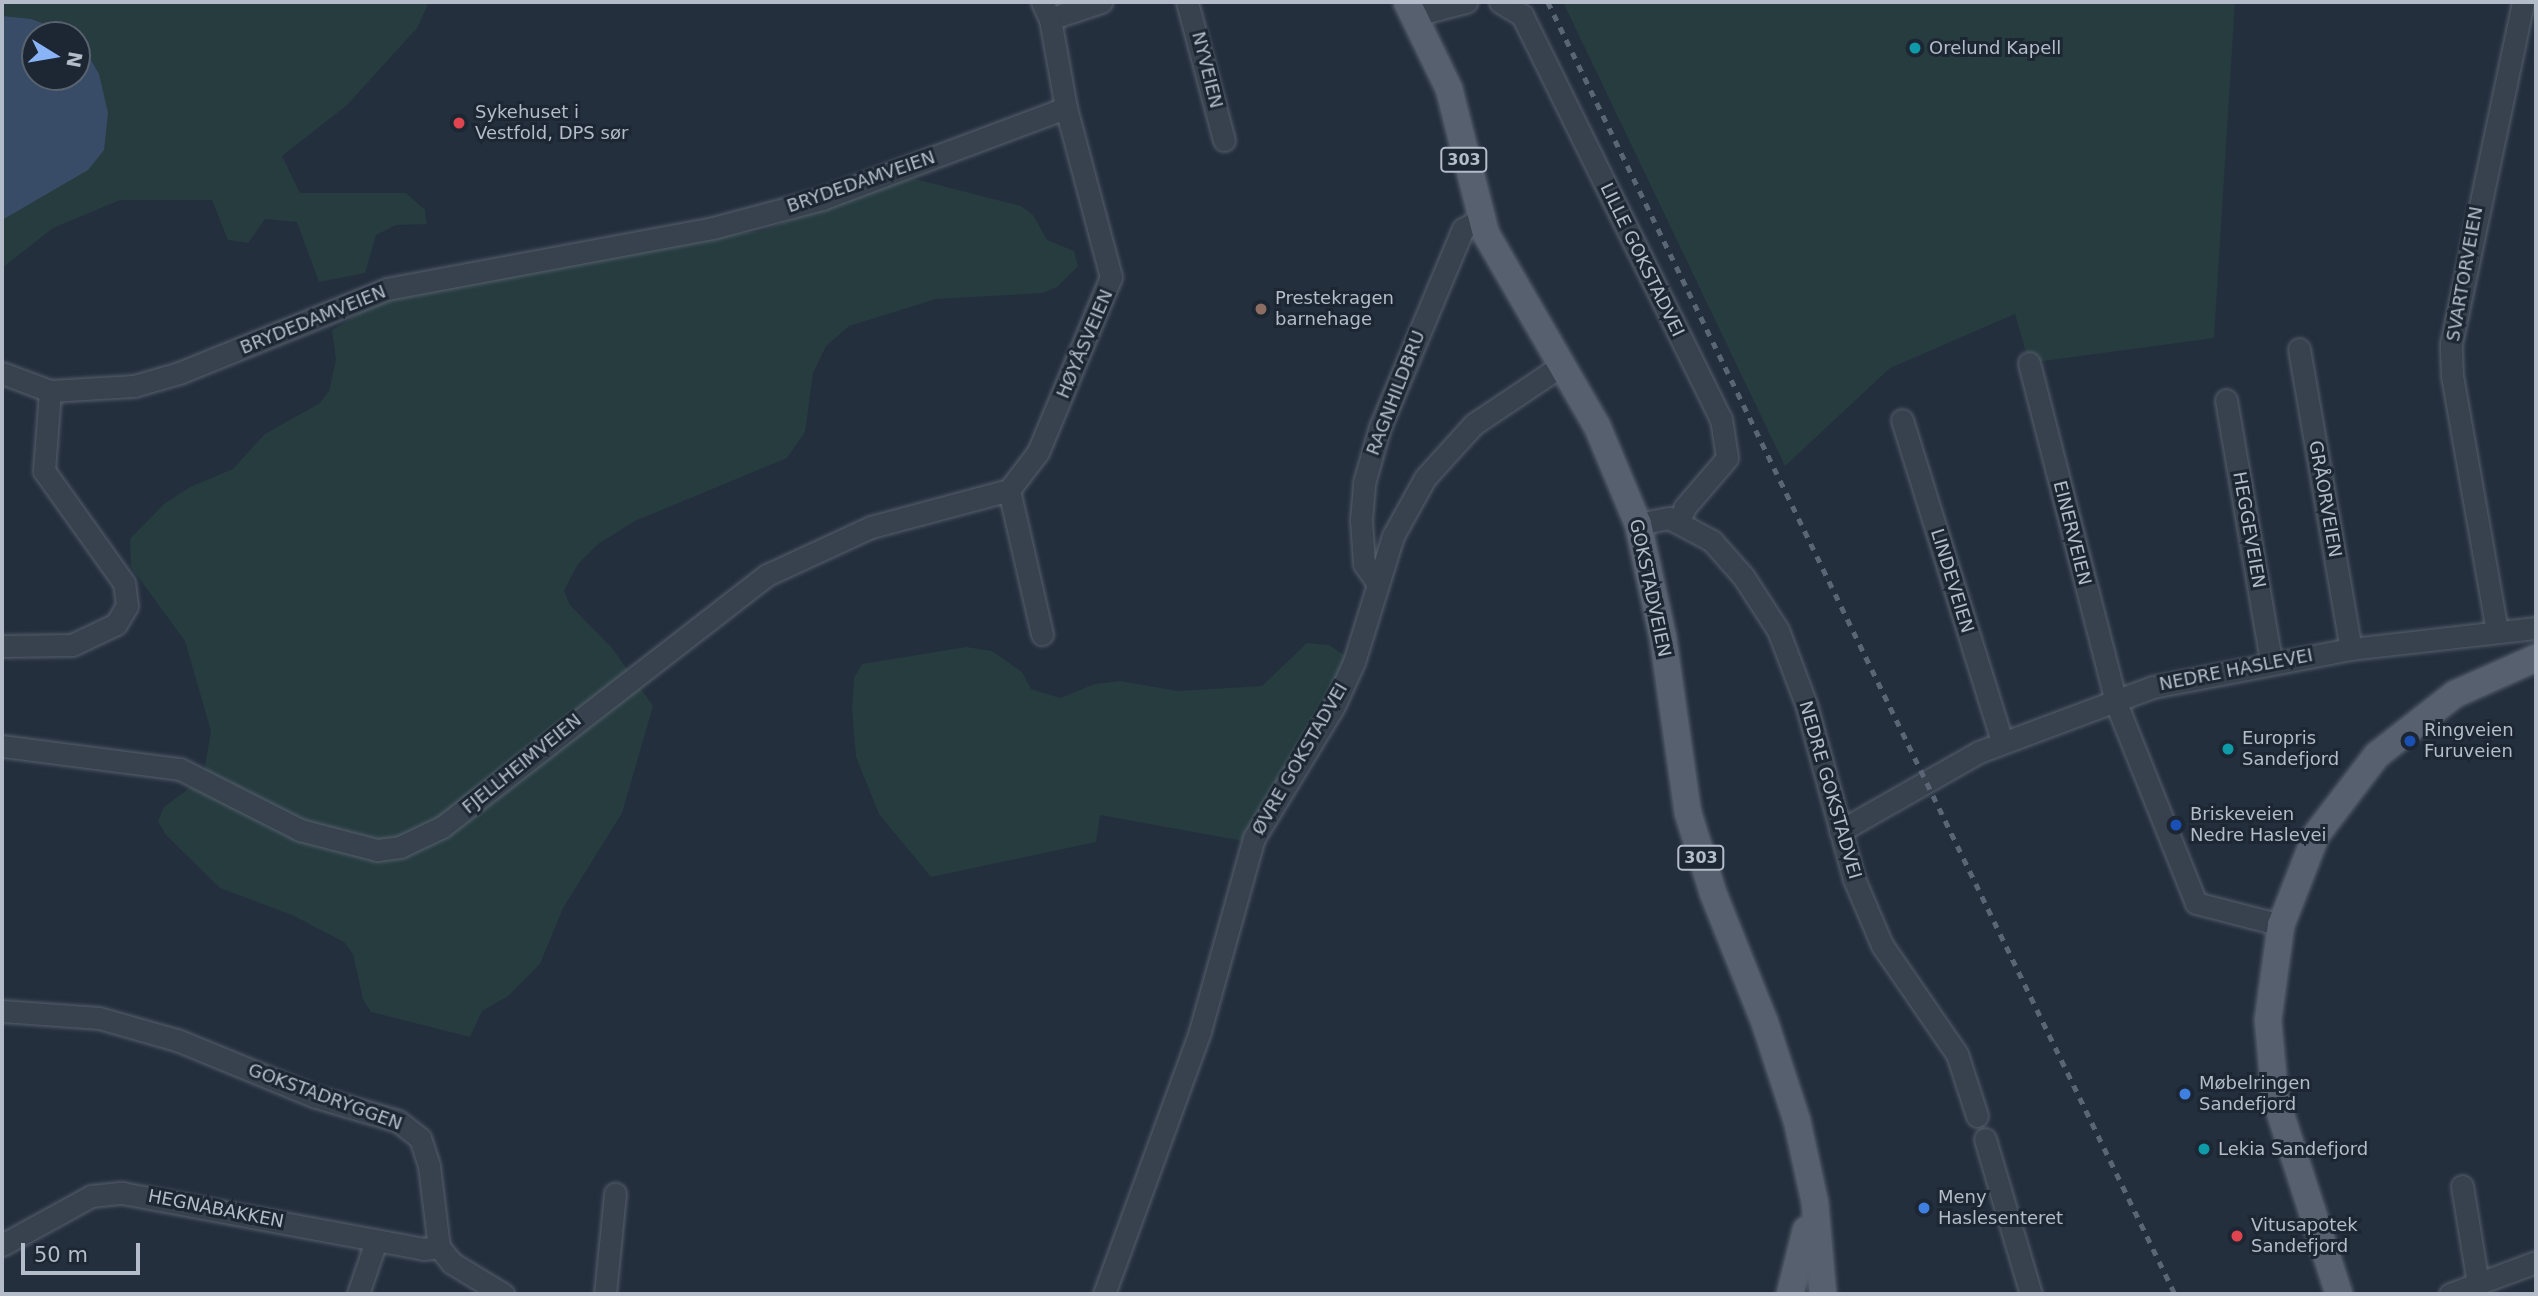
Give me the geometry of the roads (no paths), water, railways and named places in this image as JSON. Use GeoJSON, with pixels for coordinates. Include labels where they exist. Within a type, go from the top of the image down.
{"type":"FeatureCollection","features":[{"type":"Feature","properties":{"kind":"main road","name":"GOKSTADVEIEN"},"geometry":{"type":"LineString","coordinates":[[1411,9],[1449,89],[1480,219],[1506,273],[1562,365],[1609,451],[1638,524],[1661,627],[1696,846],[1797,1121],[1815,1203],[1823,1294]]}},
{"type":"Feature","properties":{"kind":"main road"},"geometry":{"type":"LineString","coordinates":[[2339,1294],[2275,1097],[2267,1020],[2281,925],[2316,835],[2377,755],[2455,694],[2536,659]]}},
{"type":"Feature","properties":{"kind":"main road","name":"GOKSTADVEIEN"},"geometry":{"type":"LineString","coordinates":[[1793,1294],[1806,1242],[1797,1121]]}},
{"type":"Feature","properties":{"kind":"main road","name":"303"},"geometry":{"type":"LineString","coordinates":[[1793,1294],[1812,1294]]}},
{"type":"Feature","properties":{"kind":"street"},"geometry":{"type":"LineString","coordinates":[[1046,10],[1101,2]]}},
{"type":"Feature","properties":{"kind":"street","name":"NYVEIEN"},"geometry":{"type":"LineString","coordinates":[[1187,2],[1224,140]]}},
{"type":"Feature","properties":{"kind":"street"},"geometry":{"type":"LineString","coordinates":[[1411,9],[1466,2]]}},
{"type":"Feature","properties":{"kind":"street","name":"LILLE GOKSTADVEI"},"geometry":{"type":"LineString","coordinates":[[1500,2],[1522,15],[1721,419],[1727,458],[1685,507],[1679,521]]}},
{"type":"Feature","properties":{"kind":"street","name":"SVARTORVEIEN"},"geometry":{"type":"LineString","coordinates":[[2497,631],[2452,377],[2451,344],[2522,2]]}},
{"type":"Feature","properties":{"kind":"street","name":"HØYÅSVEIEN"},"geometry":{"type":"LineString","coordinates":[[1009,490],[1038,452],[1111,277],[1066,108],[1046,10]]}},
{"type":"Feature","properties":{"kind":"street","name":"BRYDEDAMVEIEN"},"geometry":{"type":"LineString","coordinates":[[50,391],[134,386],[180,373],[387,289],[713,228],[822,199],[1066,108]]}},
{"type":"Feature","properties":{"kind":"street","name":"RAGNHILDBRU"},"geometry":{"type":"LineString","coordinates":[[1376,581],[1364,564],[1362,520],[1364,483],[1380,427],[1463,229],[1480,219]]}},
{"type":"Feature","properties":{"kind":"street","name":"GRÅORVEIEN"},"geometry":{"type":"LineString","coordinates":[[2299,349],[2351,649]]}},
{"type":"Feature","properties":{"kind":"street","name":"EINERVEIEN"},"geometry":{"type":"LineString","coordinates":[[2029,363],[2116,703],[2196,903],[2281,925]]}},
{"type":"Feature","properties":{"kind":"street","name":"ØVRE GOKSTADVEI"},"geometry":{"type":"LineString","coordinates":[[1104,1294],[1200,1031],[1254,838],[1334,706],[1354,662],[1376,581],[1394,536],[1425,478],[1474,424],[1562,365]]}},
{"type":"Feature","properties":{"kind":"street"},"geometry":{"type":"LineString","coordinates":[[2,373],[50,391],[44,471],[124,583],[127,606],[116,624],[72,645],[2,646]]}},
{"type":"Feature","properties":{"kind":"street","name":"HEGGEVEIEN"},"geometry":{"type":"LineString","coordinates":[[2226,400],[2271,661]]}},
{"type":"Feature","properties":{"kind":"street","name":"LINDEVEIEN"},"geometry":{"type":"LineString","coordinates":[[1902,420],[2002,742]]}},
{"type":"Feature","properties":{"kind":"street"},"geometry":{"type":"LineString","coordinates":[[1009,490],[1042,634]]}},
{"type":"Feature","properties":{"kind":"street","name":"FJELLHEIMVEIEN"},"geometry":{"type":"LineString","coordinates":[[2,746],[180,769],[300,830],[377,850],[400,847],[442,827],[767,575],[871,527],[1009,490]]}},
{"type":"Feature","properties":{"kind":"street"},"geometry":{"type":"LineString","coordinates":[[1638,524],[1669,518],[1679,521]]}},
{"type":"Feature","properties":{"kind":"street","name":"NEDRE GOKSTADVEI"},"geometry":{"type":"LineString","coordinates":[[1679,521],[1712,541],[1729,559],[1778,630],[1806,704],[1854,878],[1882,945],[1951,1044],[1977,1116]]}},
{"type":"Feature","properties":{"kind":"street","name":"NEDRE HASLEVEI"},"geometry":{"type":"LineString","coordinates":[[1840,831],[1924,779],[2002,742],[2116,703],[2153,687],[2271,661],[2536,628]]}},
{"type":"Feature","properties":{"kind":"street","name":"GOKSTADRYGGEN"},"geometry":{"type":"LineString","coordinates":[[2,1011],[99,1017],[177,1040],[316,1097],[398,1121],[420,1138],[429,1166],[439,1247]]}},
{"type":"Feature","properties":{"kind":"street"},"geometry":{"type":"LineString","coordinates":[[1985,1139],[2031,1294]]}},
{"type":"Feature","properties":{"kind":"street"},"geometry":{"type":"LineString","coordinates":[[2462,1186],[2478,1284]]}},
{"type":"Feature","properties":{"kind":"street","name":"HEGNABAKKEN"},"geometry":{"type":"LineString","coordinates":[[2,1245],[91,1196],[122,1193],[376,1241],[423,1249],[439,1247]]}},
{"type":"Feature","properties":{"kind":"street"},"geometry":{"type":"LineString","coordinates":[[605,1294],[615,1193]]}},
{"type":"Feature","properties":{"kind":"street"},"geometry":{"type":"LineString","coordinates":[[358,1294],[376,1241]]}},
{"type":"Feature","properties":{"kind":"street"},"geometry":{"type":"LineString","coordinates":[[439,1247],[452,1263],[503,1294]]}},
{"type":"Feature","properties":{"kind":"street"},"geometry":{"type":"LineString","coordinates":[[2450,1294],[2536,1262]]}},
{"type":"Feature","properties":{"kind":"water"},"geometry":{"type":"Polygon","coordinates":[[[2,16],[36,21],[21,21],[21,91],[91,91],[91,60],[99,74],[108,113],[104,150],[88,170],[2,220],[2,16]]]}},
{"type":"Feature","properties":{"kind":"railway"},"geometry":{"type":"LineString","coordinates":[[1548,2],[2175,1294]]}},
{"type":"Feature","properties":{"kind":"place","name":"Orelund Kapell"},"geometry":{"type":"Point","coordinates":[1915,48]}},
{"type":"Feature","properties":{"kind":"place","name":"Sykehuset i Vestfold, DPS sør"},"geometry":{"type":"Point","coordinates":[459,123]}},
{"type":"Feature","properties":{"kind":"place","name":"Prestekragen barnehage"},"geometry":{"type":"Point","coordinates":[1261,309]}},
{"type":"Feature","properties":{"kind":"place","name":"Ringveien Furuveien"},"geometry":{"type":"Point","coordinates":[2410,741]}},
{"type":"Feature","properties":{"kind":"place","name":"Europris Sandefjord"},"geometry":{"type":"Point","coordinates":[2228,749]}},
{"type":"Feature","properties":{"kind":"place","name":"Briskeveien Nedre Haslevei"},"geometry":{"type":"Point","coordinates":[2176,825]}},
{"type":"Feature","properties":{"kind":"place","name":"Møbelringen Sandefjord"},"geometry":{"type":"Point","coordinates":[2185,1094]}},
{"type":"Feature","properties":{"kind":"place","name":"Lekia Sandefjord"},"geometry":{"type":"Point","coordinates":[2204,1149]}},
{"type":"Feature","properties":{"kind":"place","name":"Meny Haslesenteret"},"geometry":{"type":"Point","coordinates":[1924,1208]}},
{"type":"Feature","properties":{"kind":"place","name":"Vitusapotek Sandefjord"},"geometry":{"type":"Point","coordinates":[2237,1236]}}]}
